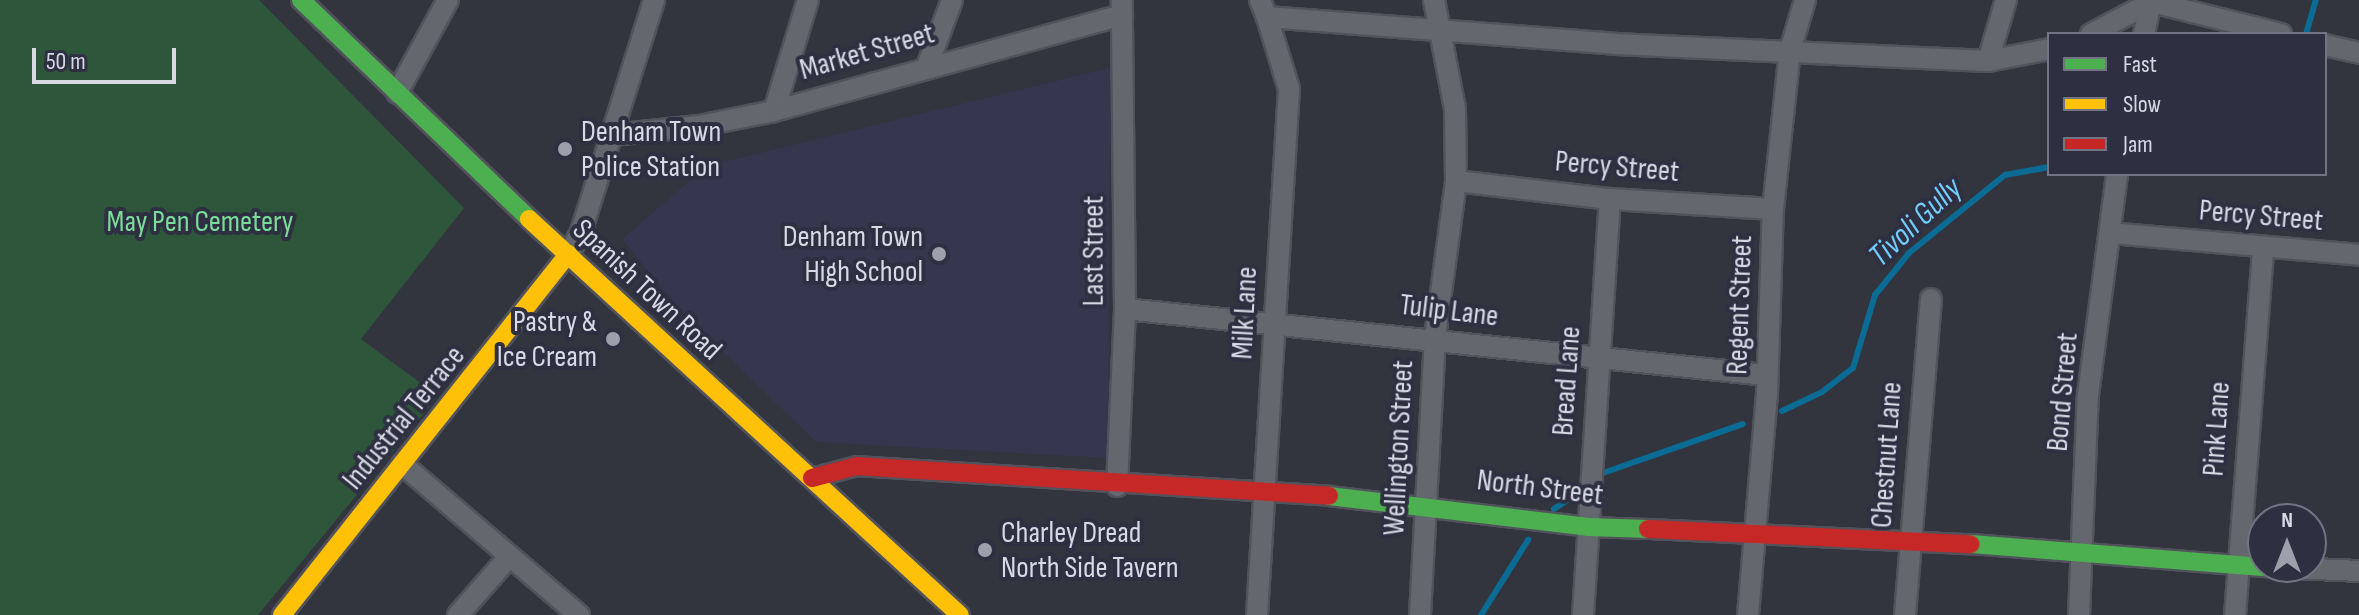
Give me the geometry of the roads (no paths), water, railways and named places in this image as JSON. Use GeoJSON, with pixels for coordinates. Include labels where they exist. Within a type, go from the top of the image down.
{"type":"FeatureCollection","features":[{"type":"Feature","properties":{"kind":"street"},"geometry":{"type":"LineString","coordinates":[[397,93],[448,0]]}},
{"type":"Feature","properties":{"kind":"street"},"geometry":{"type":"LineString","coordinates":[[568,254],[580,235],[654,0]]}},
{"type":"Feature","properties":{"kind":"street"},"geometry":{"type":"LineString","coordinates":[[774,111],[808,0]]}},
{"type":"Feature","properties":{"kind":"street"},"geometry":{"type":"LineString","coordinates":[[928,64],[952,0]]}},
{"type":"Feature","properties":{"kind":"street","name":"Wellington Street"},"geometry":{"type":"LineString","coordinates":[[1420,615],[1435,337],[1456,181],[1455,109],[1443,30],[1434,0]]}},
{"type":"Feature","properties":{"kind":"street","name":"Regent Street"},"geometry":{"type":"LineString","coordinates":[[1748,615],[1766,375],[1773,209],[1790,51],[1805,0]]}},
{"type":"Feature","properties":{"kind":"street"},"geometry":{"type":"LineString","coordinates":[[1988,61],[2006,0]]}},
{"type":"Feature","properties":{"kind":"street"},"geometry":{"type":"LineString","coordinates":[[2095,32],[2152,1],[2273,32]]}},
{"type":"Feature","properties":{"kind":"street"},"geometry":{"type":"LineString","coordinates":[[2144,32],[2152,1]]}},
{"type":"Feature","properties":{"kind":"street","name":"Spanish Town Road"},"geometry":{"type":"LineString","coordinates":[[309,4],[397,93],[568,254],[960,615]]}},
{"type":"Feature","properties":{"kind":"street","name":"Market Street"},"geometry":{"type":"LineString","coordinates":[[612,135],[699,126],[774,111],[928,64],[1071,32],[1122,7]]}},
{"type":"Feature","properties":{"kind":"street","name":"Last Street"},"geometry":{"type":"LineString","coordinates":[[1117,486],[1125,309],[1122,7]]}},
{"type":"Feature","properties":{"kind":"street"},"geometry":{"type":"LineString","coordinates":[[1264,8],[1443,30],[1790,51],[1988,61],[2047,49]]}},
{"type":"Feature","properties":{"kind":"street","name":"Milk Lane"},"geometry":{"type":"LineString","coordinates":[[1257,615],[1289,89],[1264,8]]}},
{"type":"Feature","properties":{"kind":"street"},"geometry":{"type":"LineString","coordinates":[[2327,45],[2359,53]]}},
{"type":"Feature","properties":{"kind":"street","name":"Bond Street"},"geometry":{"type":"LineString","coordinates":[[2079,615],[2088,395],[2117,176]]}},
{"type":"Feature","properties":{"kind":"street","name":"Percy Street"},"geometry":{"type":"LineString","coordinates":[[1456,181],[1610,199],[1773,209]]}},
{"type":"Feature","properties":{"kind":"street","name":"Bread Lane"},"geometry":{"type":"LineString","coordinates":[[1583,615],[1597,360],[1610,199]]}},
{"type":"Feature","properties":{"kind":"street","name":"Percy Street"},"geometry":{"type":"LineString","coordinates":[[2110,233],[2359,255]]}},
{"type":"Feature","properties":{"kind":"street","name":"Pink Lane"},"geometry":{"type":"LineString","coordinates":[[2235,615],[2263,247]]}},
{"type":"Feature","properties":{"kind":"street","name":"Industrial Terrace"},"geometry":{"type":"LineString","coordinates":[[282,615],[568,254]]}},
{"type":"Feature","properties":{"kind":"street","name":"Chestnut Lane"},"geometry":{"type":"LineString","coordinates":[[1905,615],[1931,299]]}},
{"type":"Feature","properties":{"kind":"street","name":"Tulip Lane"},"geometry":{"type":"LineString","coordinates":[[1125,309],[1274,325],[1435,337],[1597,360],[1766,375]]}},
{"type":"Feature","properties":{"kind":"street"},"geometry":{"type":"LineString","coordinates":[[402,464],[579,615]]}},
{"type":"Feature","properties":{"kind":"street","name":"North Street"},"geometry":{"type":"LineString","coordinates":[[812,478],[857,466],[1117,486],[1266,488],[1426,504],[1588,527],[1754,530],[1911,539],[2247,566]]}},
{"type":"Feature","properties":{"kind":"street"},"geometry":{"type":"LineString","coordinates":[[458,615],[509,557]]}},
{"type":"Feature","properties":{"kind":"street"},"geometry":{"type":"LineString","coordinates":[[2327,570],[2359,571]]}},
{"type":"Feature","properties":{"kind":"waterway","name":"Tivoli Gully"},"geometry":{"type":"LineString","coordinates":[[2307,32],[2316,0]]}},
{"type":"Feature","properties":{"kind":"waterway","name":"Tivoli Gully"},"geometry":{"type":"LineString","coordinates":[[1782,411],[1822,392],[1853,368],[1875,295],[1909,253],[2005,175],[2047,167]]}},
{"type":"Feature","properties":{"kind":"waterway","name":"Tivoli Gully"},"geometry":{"type":"LineString","coordinates":[[1603,473],[1743,424]]}},
{"type":"Feature","properties":{"kind":"waterway","name":"Tivoli Gully"},"geometry":{"type":"LineString","coordinates":[[1554,509],[1581,491]]}},
{"type":"Feature","properties":{"kind":"waterway","name":"Tivoli Gully"},"geometry":{"type":"LineString","coordinates":[[1481,615],[1528,540]]}},
{"type":"Feature","properties":{"kind":"place","name":"Denham Town Police Station"},"geometry":{"type":"Point","coordinates":[565,149]}},
{"type":"Feature","properties":{"kind":"place","name":"Denham Town High School"},"geometry":{"type":"Point","coordinates":[939,254]}},
{"type":"Feature","properties":{"kind":"place","name":"Pastry & Ice Cream"},"geometry":{"type":"Point","coordinates":[613,339]}},
{"type":"Feature","properties":{"kind":"place","name":"Charley Dread North Side Tavern"},"geometry":{"type":"Point","coordinates":[985,550]}},
{"type":"Feature","properties":{"kind":"park label","name":"May Pen Cemetery"},"geometry":{"type":"Point","coordinates":[200,222]}}]}
